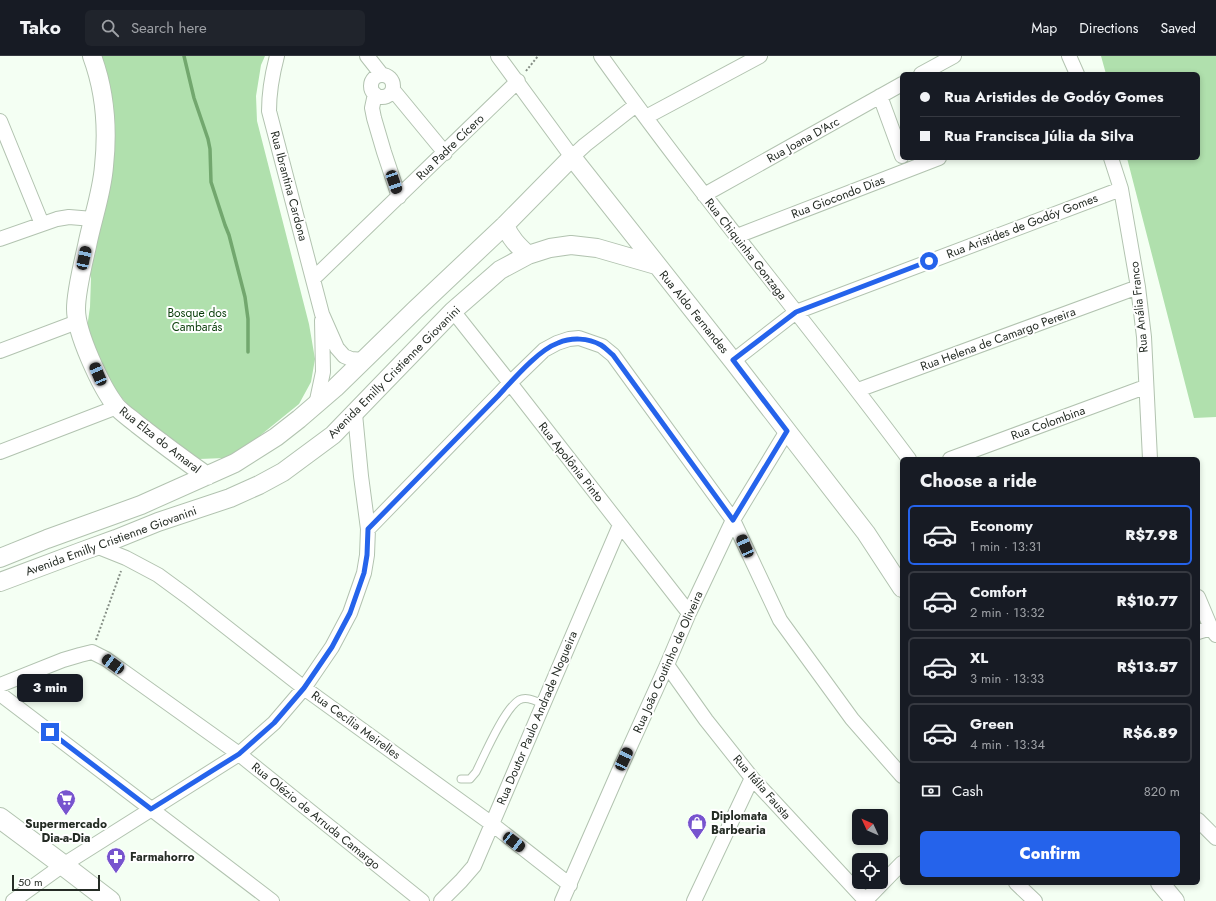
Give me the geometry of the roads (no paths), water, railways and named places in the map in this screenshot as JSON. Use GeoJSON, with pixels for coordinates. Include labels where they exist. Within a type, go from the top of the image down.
{"type":"FeatureCollection","features":[{"type":"Feature","properties":{"kind":"main road"},"geometry":{"type":"LineString","coordinates":[[0,818],[64,864],[110,901]]}},
{"type":"Feature","properties":{"kind":"street","name":"Rua Elza do Amaral"},"geometry":{"type":"LineString","coordinates":[[92,56],[103,95],[105,140],[104,167],[77,296],[77,322],[105,389],[117,407],[170,450],[207,476]]}},
{"type":"Feature","properties":{"kind":"street","name":"Rua Ibrantina Cardona"},"geometry":{"type":"LineString","coordinates":[[277,56],[271,76],[269,111],[322,314],[337,348],[344,356],[351,359],[364,360]]}},
{"type":"Feature","properties":{"kind":"street"},"geometry":{"type":"LineString","coordinates":[[367,56],[382,74],[389,76],[391,79],[394,86],[393,90],[385,97],[375,94],[371,88],[372,81],[382,74]]}},
{"type":"Feature","properties":{"kind":"street","name":"Rua Aldo Fernandes"},"geometry":{"type":"LineString","coordinates":[[498,56],[518,81],[572,157],[656,265],[733,360],[866,533],[900,585]]}},
{"type":"Feature","properties":{"kind":"street","name":"Rua Chiquinha Gonzaga"},"geometry":{"type":"LineString","coordinates":[[601,56],[704,195],[858,390],[908,457]]}},
{"type":"Feature","properties":{"kind":"street"},"geometry":{"type":"LineString","coordinates":[[646,117],[760,56]]}},
{"type":"Feature","properties":{"kind":"street"},"geometry":{"type":"LineString","coordinates":[[925,72],[954,56]]}},
{"type":"Feature","properties":{"kind":"street"},"geometry":{"type":"LineString","coordinates":[[1069,56],[1076,72]]}},
{"type":"Feature","properties":{"kind":"street","name":"Rua Padre Cícero"},"geometry":{"type":"LineString","coordinates":[[313,279],[518,81]]}},
{"type":"Feature","properties":{"kind":"street","name":"Rua Joana D'Arc"},"geometry":{"type":"LineString","coordinates":[[704,195],[900,85]]}},
{"type":"Feature","properties":{"kind":"street"},"geometry":{"type":"LineString","coordinates":[[393,90],[444,153]]}},
{"type":"Feature","properties":{"kind":"street"},"geometry":{"type":"LineString","coordinates":[[375,94],[372,108],[374,118],[399,197]]}},
{"type":"Feature","properties":{"kind":"street"},"geometry":{"type":"LineString","coordinates":[[880,96],[900,150]]}},
{"type":"Feature","properties":{"kind":"street"},"geometry":{"type":"LineString","coordinates":[[572,157],[591,140],[636,105]]}},
{"type":"Feature","properties":{"kind":"street"},"geometry":{"type":"LineString","coordinates":[[0,121],[3,140],[42,224]]}},
{"type":"Feature","properties":{"kind":"street","name":"Avenida Emilly Cristienne Giovanini"},"geometry":{"type":"LineString","coordinates":[[0,558],[47,539],[141,505],[235,463],[276,437],[335,388],[505,225],[572,157]]}},
{"type":"Feature","properties":{"kind":"street","name":"Rua Giocondo Dias"},"geometry":{"type":"LineString","coordinates":[[737,236],[904,161],[916,160]]}},
{"type":"Feature","properties":{"kind":"street","name":"Rua Anália Franco"},"geometry":{"type":"LineString","coordinates":[[1112,160],[1121,189],[1138,287],[1144,337],[1145,387],[1150,457]]}},
{"type":"Feature","properties":{"kind":"street","name":"Rua Aristides de Godóy Gomes"},"geometry":{"type":"LineString","coordinates":[[733,360],[796,312],[1121,189]]}},
{"type":"Feature","properties":{"kind":"street"},"geometry":{"type":"LineString","coordinates":[[0,239],[56,219],[70,217],[92,219]]}},
{"type":"Feature","properties":{"kind":"street"},"geometry":{"type":"LineString","coordinates":[[505,225],[514,242],[528,254]]}},
{"type":"Feature","properties":{"kind":"street","name":"Avenida Emilly Cristienne Giovanini"},"geometry":{"type":"LineString","coordinates":[[0,582],[88,549],[121,551],[158,522],[230,498],[265,482],[282,472],[333,435],[355,414],[453,311],[500,270],[528,254],[550,248],[571,245],[597,248],[656,265]]}},
{"type":"Feature","properties":{"kind":"street"},"geometry":{"type":"LineString","coordinates":[[477,252],[485,250],[490,252],[498,263],[500,270]]}},
{"type":"Feature","properties":{"kind":"street","name":"Rua Helena de Camargo Pereira"},"geometry":{"type":"LineString","coordinates":[[858,390],[1138,287]]}},
{"type":"Feature","properties":{"kind":"street","name":"Rua Apolônia Pinto"},"geometry":{"type":"LineString","coordinates":[[453,311],[689,613]]}},
{"type":"Feature","properties":{"kind":"street","name":"Rua Ibrantina Cardona"},"geometry":{"type":"LineString","coordinates":[[316,405],[322,372],[322,314]]}},
{"type":"Feature","properties":{"kind":"street"},"geometry":{"type":"LineString","coordinates":[[0,351],[77,322]]}},
{"type":"Feature","properties":{"kind":"street"},"geometry":{"type":"LineString","coordinates":[[368,529],[544,350],[557,343],[569,339],[579,338],[602,346],[613,355],[733,520],[780,620],[852,719],[900,774]]}},
{"type":"Feature","properties":{"kind":"street","name":"Rua Colombina"},"geometry":{"type":"LineString","coordinates":[[955,457],[1145,387]]}},
{"type":"Feature","properties":{"kind":"street"},"geometry":{"type":"LineString","coordinates":[[0,452],[117,407]]}},
{"type":"Feature","properties":{"kind":"street"},"geometry":{"type":"LineString","coordinates":[[13,901],[64,864],[239,754],[274,723],[304,688],[332,647],[350,613],[364,573],[367,555],[368,529],[355,414]]}},
{"type":"Feature","properties":{"kind":"street","name":"Rua João Coutinho de Oliveira"},"geometry":{"type":"LineString","coordinates":[[562,901],[689,613],[733,520],[787,431]]}},
{"type":"Feature","properties":{"kind":"street","name":"Rua Doutor Paulo Andrade Nogueira"},"geometry":{"type":"LineString","coordinates":[[440,901],[474,866],[620,525]]}},
{"type":"Feature","properties":{"kind":"street"},"geometry":{"type":"LineString","coordinates":[[72,531],[69,534],[69,539],[72,545],[88,549]]}},
{"type":"Feature","properties":{"kind":"street"},"geometry":{"type":"LineString","coordinates":[[47,539],[51,542],[54,549],[54,562]]}},
{"type":"Feature","properties":{"kind":"street","name":"Rua Cecília Meirelles"},"geometry":{"type":"LineString","coordinates":[[121,551],[188,597],[304,688],[492,824],[570,885]]}},
{"type":"Feature","properties":{"kind":"street"},"geometry":{"type":"LineString","coordinates":[[1200,604],[1208,631]]}},
{"type":"Feature","properties":{"kind":"street","name":"Rua Olézio de Arruda Camargo"},"geometry":{"type":"LineString","coordinates":[[0,685],[63,660],[92,652],[106,659],[239,754],[422,901]]}},
{"type":"Feature","properties":{"kind":"street","name":"Rua Itália Fausta"},"geometry":{"type":"LineString","coordinates":[[667,665],[706,720],[752,778],[866,901]]}},
{"type":"Feature","properties":{"kind":"street"},"geometry":{"type":"LineString","coordinates":[[0,694],[272,901]]}},
{"type":"Feature","properties":{"kind":"street"},"geometry":{"type":"LineString","coordinates":[[694,901],[752,778]]}},
{"type":"Feature","properties":{"kind":"street"},"geometry":{"type":"LineString","coordinates":[[1200,822],[1216,838]]}},
{"type":"Feature","properties":{"kind":"street"},"geometry":{"type":"LineString","coordinates":[[866,901],[900,865]]}},
{"type":"Feature","properties":{"kind":"street"},"geometry":{"type":"LineString","coordinates":[[1018,885],[1035,901]]}},
{"type":"Feature","properties":{"kind":"street"},"geometry":{"type":"LineString","coordinates":[[1162,885],[1175,901]]}},
{"type":"Feature","properties":{"kind":"lane"},"geometry":{"type":"LineString","coordinates":[[461,779],[470,779],[476,772],[503,719],[519,700],[530,698],[543,704]]}},
{"type":"Feature","properties":{"kind":"waterway"},"geometry":{"type":"LineString","coordinates":[[184,56],[194,98],[208,139],[210,149],[211,182],[229,235],[245,297],[248,319],[248,352]]}},
{"type":"Feature","properties":{"kind":"place","name":"Supermercado Dia-a-Dia"},"geometry":{"type":"Point","coordinates":[66,816]}},
{"type":"Feature","properties":{"kind":"place","name":"Diplomata Barbearia"},"geometry":{"type":"Point","coordinates":[697,840]}},
{"type":"Feature","properties":{"kind":"place","name":"Farmahorro"},"geometry":{"type":"Point","coordinates":[116,874]}},
{"type":"Feature","properties":{"kind":"park label","name":"Bosque dos Cambarás"},"geometry":{"type":"Point","coordinates":[197,320]}}]}
